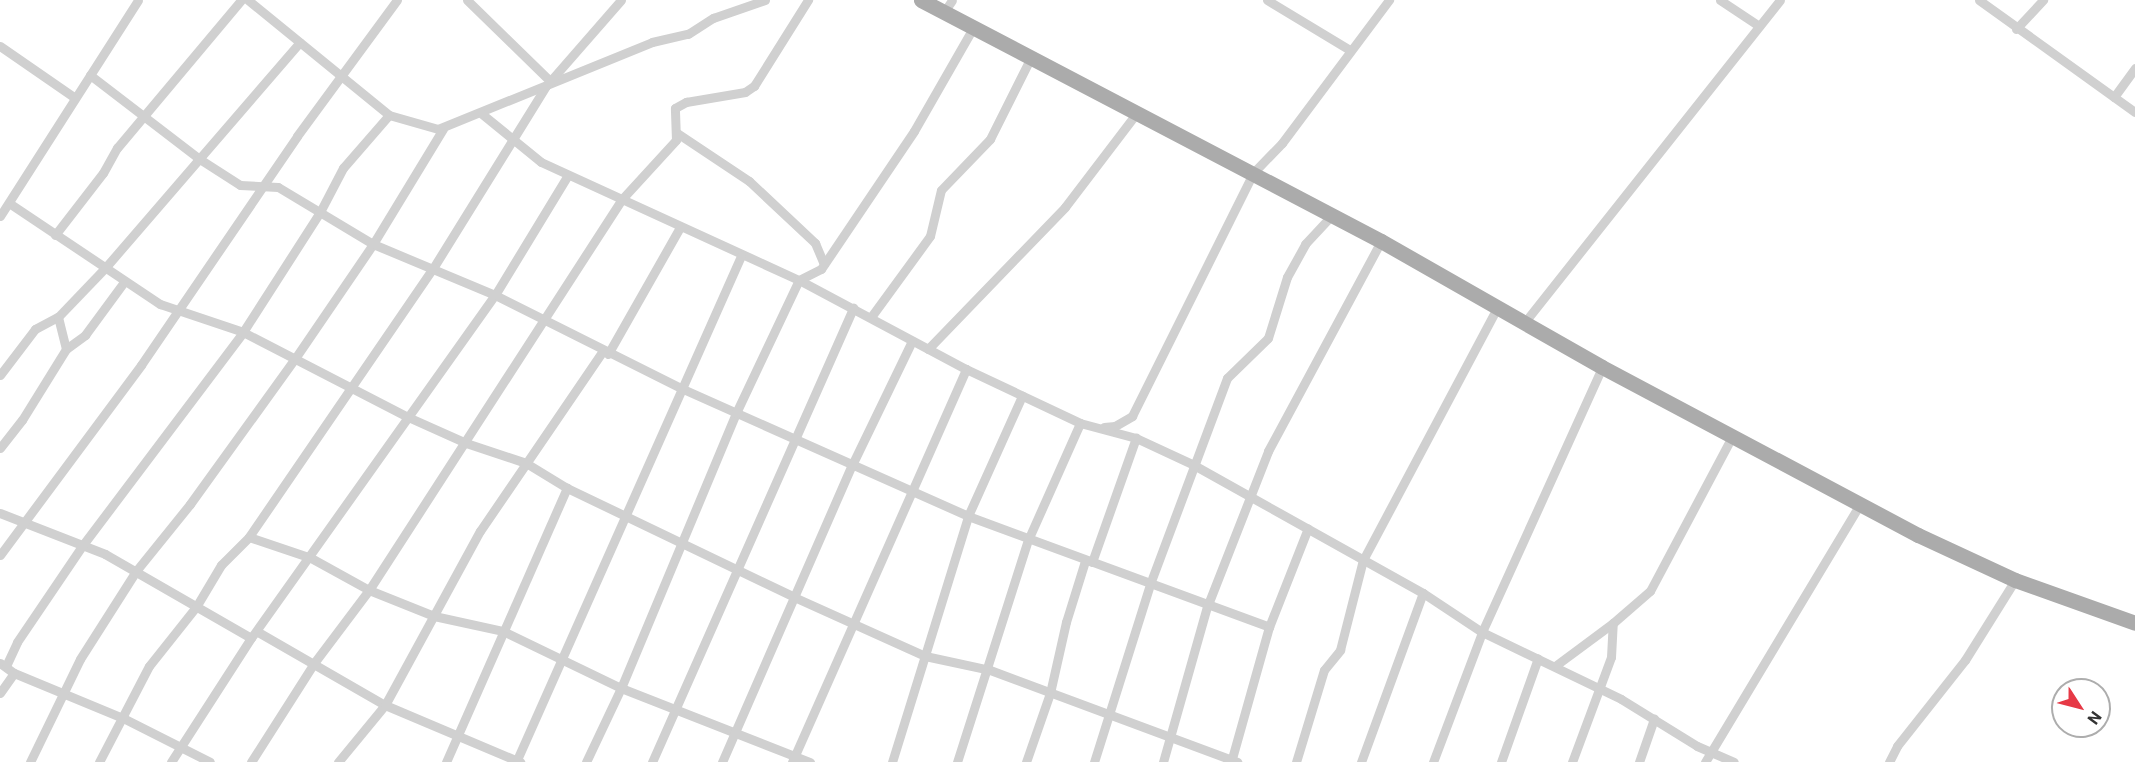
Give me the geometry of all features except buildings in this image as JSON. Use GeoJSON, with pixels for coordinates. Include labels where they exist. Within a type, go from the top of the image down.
{"type":"FeatureCollection","features":[{"type":"Feature","properties":{"kind":"main road"},"geometry":{"type":"LineString","coordinates":[[921,0],[948,6],[974,28],[1135,115],[1332,215],[1602,367],[1860,504],[2015,580],[2135,623]]}},
{"type":"Feature","properties":{"kind":"street"},"geometry":{"type":"LineString","coordinates":[[138,0],[4,208],[55,235],[160,304],[243,332],[353,386],[408,417],[466,443],[526,463],[567,488],[683,541],[794,597],[926,656],[990,670],[1233,761],[1269,627],[1308,528]]}},
{"type":"Feature","properties":{"kind":"street"},"geometry":{"type":"LineString","coordinates":[[55,235],[117,148],[146,117],[241,0]]}},
{"type":"Feature","properties":{"kind":"street"},"geometry":{"type":"LineString","coordinates":[[248,0],[342,74],[389,116],[420,126],[443,129],[652,42],[688,34],[713,18],[765,0]]}},
{"type":"Feature","properties":{"kind":"street"},"geometry":{"type":"LineString","coordinates":[[0,555],[180,310],[342,74],[397,0]]}},
{"type":"Feature","properties":{"kind":"street"},"geometry":{"type":"LineString","coordinates":[[467,0],[548,84]]}},
{"type":"Feature","properties":{"kind":"street"},"geometry":{"type":"LineString","coordinates":[[99,762],[124,719],[149,666],[196,607],[221,565],[249,537],[353,386],[433,268],[514,142],[548,84],[621,0]]}},
{"type":"Feature","properties":{"kind":"street"},"geometry":{"type":"LineString","coordinates":[[251,762],[314,663],[369,590],[466,443],[622,199],[676,140],[673,113],[681,104],[745,92],[754,86],[808,0]]}},
{"type":"Feature","properties":{"kind":"street"},"geometry":{"type":"LineString","coordinates":[[1267,0],[1350,50]]}},
{"type":"Feature","properties":{"kind":"street"},"geometry":{"type":"LineString","coordinates":[[1092,427],[1115,426],[1132,416],[1253,173],[1282,143],[1389,0]]}},
{"type":"Feature","properties":{"kind":"street"},"geometry":{"type":"LineString","coordinates":[[1720,0],[1759,26]]}},
{"type":"Feature","properties":{"kind":"street"},"geometry":{"type":"LineString","coordinates":[[1524,323],[1780,0]]}},
{"type":"Feature","properties":{"kind":"street"},"geometry":{"type":"LineString","coordinates":[[1979,0],[2016,29],[2135,112]]}},
{"type":"Feature","properties":{"kind":"street"},"geometry":{"type":"LineString","coordinates":[[2016,29],[2043,0]]}},
{"type":"Feature","properties":{"kind":"street"},"geometry":{"type":"LineString","coordinates":[[586,762],[621,688],[736,413],[799,280],[815,274],[824,264],[914,131],[974,28]]}},
{"type":"Feature","properties":{"kind":"street"},"geometry":{"type":"LineString","coordinates":[[0,375],[35,329],[58,317],[105,268],[300,42]]}},
{"type":"Feature","properties":{"kind":"street"},"geometry":{"type":"LineString","coordinates":[[0,46],[75,98]]}},
{"type":"Feature","properties":{"kind":"street"},"geometry":{"type":"LineString","coordinates":[[872,317],[930,236],[941,190],[990,139],[1030,58]]}},
{"type":"Feature","properties":{"kind":"street"},"geometry":{"type":"LineString","coordinates":[[2114,97],[2135,68]]}},
{"type":"Feature","properties":{"kind":"street"},"geometry":{"type":"LineString","coordinates":[[90,75],[198,158],[240,185],[278,187],[373,244],[495,295],[605,353],[795,441],[968,516],[1207,607],[1269,627]]}},
{"type":"Feature","properties":{"kind":"street"},"geometry":{"type":"LineString","coordinates":[[482,114],[514,142],[568,175],[741,256],[799,280],[966,369],[1080,423],[1136,438],[1192,464],[1250,500],[1308,528],[1423,593],[1482,632],[1600,688],[1710,751],[1734,762]]}},
{"type":"Feature","properties":{"kind":"street"},"geometry":{"type":"LineString","coordinates":[[928,349],[1065,207],[1135,115]]}},
{"type":"Feature","properties":{"kind":"street"},"geometry":{"type":"LineString","coordinates":[[210,762],[124,719],[14,673],[3,664],[82,546],[243,332],[320,212],[343,168],[389,116]]}},
{"type":"Feature","properties":{"kind":"street"},"geometry":{"type":"LineString","coordinates":[[30,762],[66,693],[80,659],[135,571],[190,504],[296,357],[373,244],[443,129]]}},
{"type":"Feature","properties":{"kind":"street"},"geometry":{"type":"LineString","coordinates":[[677,133],[748,182],[815,243],[824,264]]}},
{"type":"Feature","properties":{"kind":"street"},"geometry":{"type":"LineString","coordinates":[[171,762],[255,635],[495,295],[568,175]]}},
{"type":"Feature","properties":{"kind":"street"},"geometry":{"type":"LineString","coordinates":[[1094,762],[1149,585],[1192,464],[1227,378],[1268,338],[1287,277],[1305,244],[1332,215]]}},
{"type":"Feature","properties":{"kind":"street"},"geometry":{"type":"LineString","coordinates":[[338,762],[385,705],[480,531],[605,353],[680,227]]}},
{"type":"Feature","properties":{"kind":"street"},"geometry":{"type":"LineString","coordinates":[[1163,762],[1207,607],[1268,450],[1381,242]]}},
{"type":"Feature","properties":{"kind":"street"},"geometry":{"type":"LineString","coordinates":[[0,513],[82,546],[135,571],[196,607],[314,663],[385,705],[517,761],[563,660],[624,515],[683,389],[741,256]]}},
{"type":"Feature","properties":{"kind":"street"},"geometry":{"type":"LineString","coordinates":[[0,448],[22,420],[66,348],[85,335],[124,282]]}},
{"type":"Feature","properties":{"kind":"street"},"geometry":{"type":"LineString","coordinates":[[652,762],[853,308]]}},
{"type":"Feature","properties":{"kind":"street"},"geometry":{"type":"LineString","coordinates":[[1296,762],[1324,670],[1340,650],[1363,560],[1497,309]]}},
{"type":"Feature","properties":{"kind":"street"},"geometry":{"type":"LineString","coordinates":[[58,317],[66,348]]}},
{"type":"Feature","properties":{"kind":"street"},"geometry":{"type":"LineString","coordinates":[[722,762],[852,465],[912,341]]}},
{"type":"Feature","properties":{"kind":"street"},"geometry":{"type":"LineString","coordinates":[[1433,762],[1482,632],[1602,367]]}},
{"type":"Feature","properties":{"kind":"street"},"geometry":{"type":"LineString","coordinates":[[793,760],[966,369]]}},
{"type":"Feature","properties":{"kind":"street"},"geometry":{"type":"LineString","coordinates":[[892,762],[968,516],[1022,396]]}},
{"type":"Feature","properties":{"kind":"street"},"geometry":{"type":"LineString","coordinates":[[957,762],[990,670],[1028,540],[1080,423]]}},
{"type":"Feature","properties":{"kind":"street"},"geometry":{"type":"LineString","coordinates":[[1555,666],[1613,623],[1650,591],[1733,435]]}},
{"type":"Feature","properties":{"kind":"street"},"geometry":{"type":"LineString","coordinates":[[1026,762],[1050,693],[1065,622],[1136,438]]}},
{"type":"Feature","properties":{"kind":"street"},"geometry":{"type":"LineString","coordinates":[[446,762],[567,488]]}},
{"type":"Feature","properties":{"kind":"street"},"geometry":{"type":"LineString","coordinates":[[1705,762],[1860,504]]}},
{"type":"Feature","properties":{"kind":"street"},"geometry":{"type":"LineString","coordinates":[[249,537],[311,558],[369,590],[434,616],[503,631],[621,688],[793,760],[810,762]]}},
{"type":"Feature","properties":{"kind":"street"},"geometry":{"type":"LineString","coordinates":[[1889,762],[1897,746],[1960,668],[2015,580]]}},
{"type":"Feature","properties":{"kind":"street"},"geometry":{"type":"LineString","coordinates":[[1361,762],[1423,593]]}},
{"type":"Feature","properties":{"kind":"street"},"geometry":{"type":"LineString","coordinates":[[1572,762],[1611,657],[1613,623]]}},
{"type":"Feature","properties":{"kind":"street"},"geometry":{"type":"LineString","coordinates":[[1502,762],[1538,658]]}},
{"type":"Feature","properties":{"kind":"street"},"geometry":{"type":"LineString","coordinates":[[0,693],[14,673]]}},
{"type":"Feature","properties":{"kind":"street"},"geometry":{"type":"LineString","coordinates":[[1639,762],[1654,719]]}}]}
